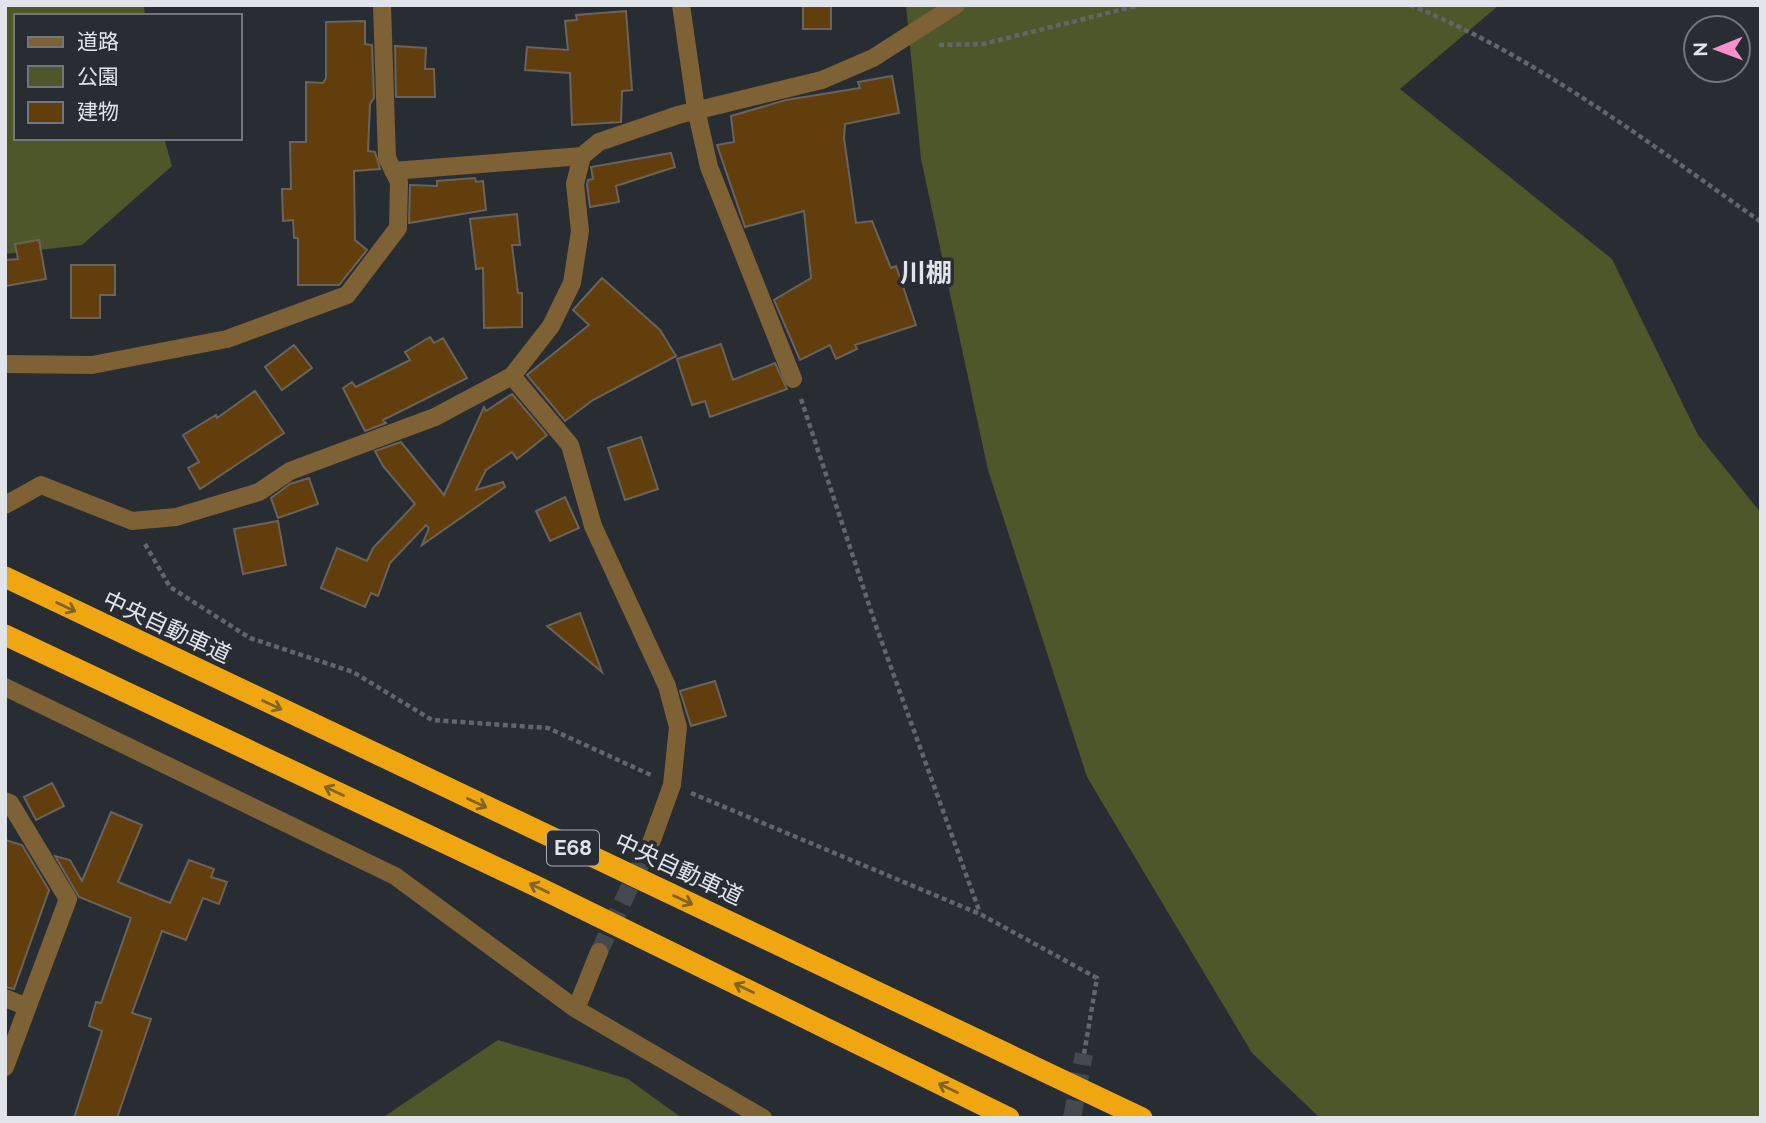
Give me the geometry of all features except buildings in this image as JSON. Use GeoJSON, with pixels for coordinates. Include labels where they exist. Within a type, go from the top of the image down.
{"type":"FeatureCollection","features":[{"type":"Feature","properties":{"kind":"highway","name":"中央自動車道"},"geometry":{"type":"LineString","coordinates":[[5,577],[1142,1118]]}},
{"type":"Feature","properties":{"kind":"highway","name":"E68"},"geometry":{"type":"LineString","coordinates":[[5,635],[554,895],[1009,1118]]}},
{"type":"Feature","properties":{"kind":"street"},"geometry":{"type":"LineString","coordinates":[[5,364],[92,365],[227,339],[347,295],[398,228],[398,183],[387,158],[382,5]]}},
{"type":"Feature","properties":{"kind":"street"},"geometry":{"type":"LineString","coordinates":[[681,5],[695,109],[709,167],[793,379]]}},
{"type":"Feature","properties":{"kind":"street"},"geometry":{"type":"LineString","coordinates":[[393,170],[582,156],[599,142],[695,109],[822,80],[873,58],[956,5]]}},
{"type":"Feature","properties":{"kind":"street"},"geometry":{"type":"LineString","coordinates":[[5,505],[41,485],[132,522],[176,517],[259,492],[290,471],[436,417],[512,376],[551,326],[572,283],[580,231],[575,184],[582,156]]}},
{"type":"Feature","properties":{"kind":"street"},"geometry":{"type":"LineString","coordinates":[[512,376],[570,445],[593,526],[667,686],[678,727],[672,785],[652,840]]}},
{"type":"Feature","properties":{"kind":"street"},"geometry":{"type":"LineString","coordinates":[[5,687],[395,876],[576,1009],[763,1118]]}},
{"type":"Feature","properties":{"kind":"street"},"geometry":{"type":"LineString","coordinates":[[5,801],[10,803],[68,900],[5,1067]]}},
{"type":"Feature","properties":{"kind":"street"},"geometry":{"type":"LineString","coordinates":[[576,1009],[599,952]]}},
{"type":"Feature","properties":{"kind":"street"},"geometry":{"type":"LineString","coordinates":[[5,998],[27,1007]]}},
{"type":"Feature","properties":{"kind":"path"},"geometry":{"type":"LineString","coordinates":[[949,47],[983,44],[1140,5]]}},
{"type":"Feature","properties":{"kind":"path"},"geometry":{"type":"LineString","coordinates":[[1410,5],[1457,24],[1608,115],[1761,222]]}},
{"type":"Feature","properties":{"kind":"path"},"geometry":{"type":"LineString","coordinates":[[793,379],[876,626],[980,914]]}},
{"type":"Feature","properties":{"kind":"path"},"geometry":{"type":"LineString","coordinates":[[132,522],[170,587],[250,638],[353,672],[432,720],[548,727],[672,785],[980,914],[1097,978],[1084,1054]]}},
{"type":"Feature","properties":{"kind":"green space"},"geometry":{"type":"Polygon","coordinates":[[[5,5],[144,5],[145,14],[14,14],[14,140],[165,140],[172,166],[82,245],[5,254],[5,5]]]}},
{"type":"Feature","properties":{"kind":"green space"},"geometry":{"type":"Polygon","coordinates":[[[906,5],[1499,5],[1400,89],[1612,259],[1698,435],[1761,513],[1761,1118],[1320,1118],[1252,1053],[1087,777],[988,470],[921,159],[906,5]]]}},
{"type":"Feature","properties":{"kind":"green space"},"geometry":{"type":"Polygon","coordinates":[[[498,1040],[628,1079],[682,1118],[382,1118],[498,1040]]]}},
{"type":"Feature","properties":{"kind":"tunnel"},"geometry":{"type":"LineString","coordinates":[[599,952],[652,840]]}},
{"type":"Feature","properties":{"kind":"tunnel"},"geometry":{"type":"LineString","coordinates":[[1072,1118],[1084,1054]]}},
{"type":"Feature","properties":{"kind":"district","name":"川棚"},"geometry":{"type":"Point","coordinates":[926,273]}}]}
